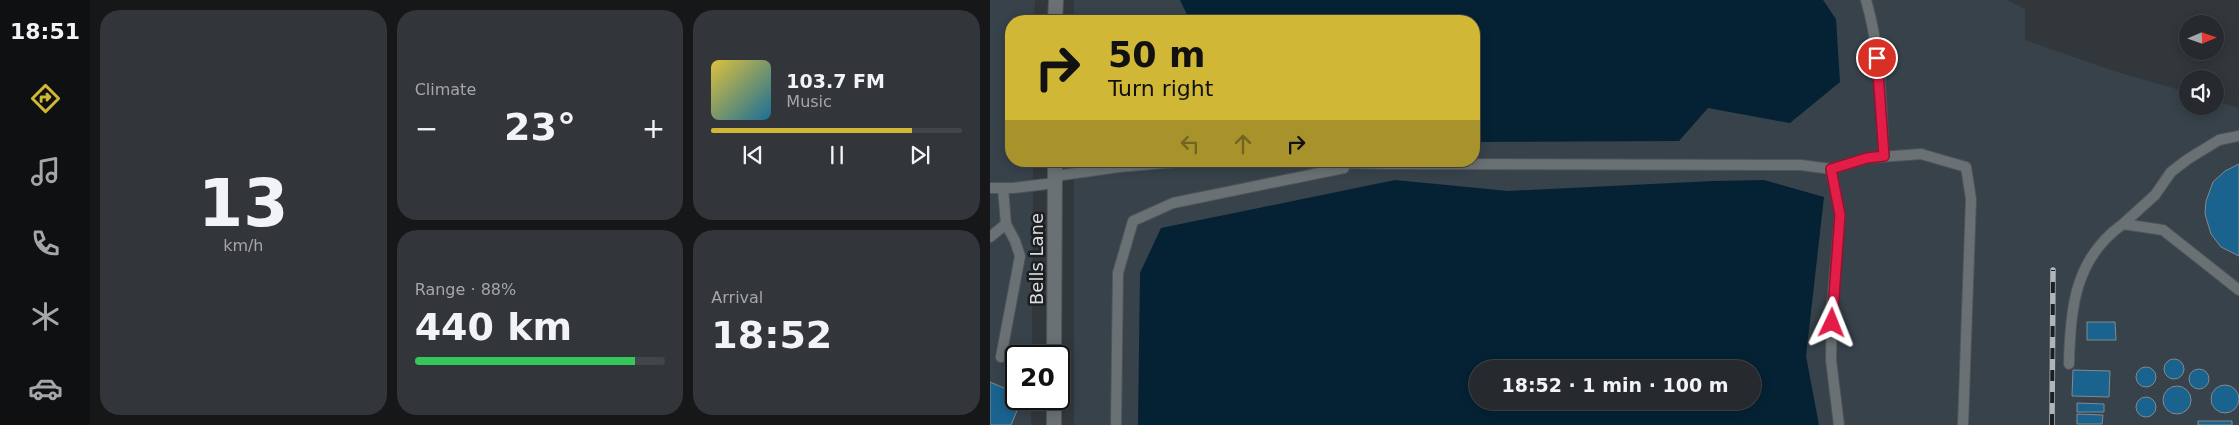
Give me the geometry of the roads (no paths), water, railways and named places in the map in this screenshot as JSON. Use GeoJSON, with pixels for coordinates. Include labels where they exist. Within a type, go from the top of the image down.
{"type":"FeatureCollection","features":[{"type":"Feature","properties":{"kind":"street"},"geometry":{"type":"LineString","coordinates":[[1055,15],[1056,0]]}},
{"type":"Feature","properties":{"kind":"street","name":"Bells Lane"},"geometry":{"type":"LineString","coordinates":[[1054,345],[1055,167]]}},
{"type":"Feature","properties":{"kind":"street"},"geometry":{"type":"LineString","coordinates":[[1054,410],[1054,425]]}},
{"type":"Feature","properties":{"kind":"lane"},"geometry":{"type":"LineString","coordinates":[[1866,0],[1874,28],[1884,156]]}},
{"type":"Feature","properties":{"kind":"lane"},"geometry":{"type":"LineString","coordinates":[[2070,364],[2070,328],[2078,286],[2090,260],[2105,237],[2123,224],[2155,195],[2171,172],[2188,159],[2219,140],[2239,136]]}},
{"type":"Feature","properties":{"kind":"lane"},"geometry":{"type":"LineString","coordinates":[[1480,164],[1801,165],[1831,169],[1867,158],[1921,154],[1966,167],[1971,199],[1962,425]]}},
{"type":"Feature","properties":{"kind":"lane"},"geometry":{"type":"LineString","coordinates":[[990,188],[1013,188],[1118,167]]}},
{"type":"Feature","properties":{"kind":"lane"},"geometry":{"type":"LineString","coordinates":[[1116,425],[1118,272],[1133,222],[1173,203],[1349,167]]}},
{"type":"Feature","properties":{"kind":"lane"},"geometry":{"type":"LineString","coordinates":[[1831,169],[1840,215],[1832,305],[1831,360],[1839,425]]}},
{"type":"Feature","properties":{"kind":"lane"},"geometry":{"type":"LineString","coordinates":[[1001,357],[1020,256],[1016,241],[1006,224],[1003,188]]}},
{"type":"Feature","properties":{"kind":"lane"},"geometry":{"type":"LineString","coordinates":[[990,237],[1006,224]]}},
{"type":"Feature","properties":{"kind":"lane"},"geometry":{"type":"LineString","coordinates":[[2123,224],[2163,230],[2239,290]]}},
{"type":"Feature","properties":{"kind":"water"},"geometry":{"type":"Polygon","coordinates":[[[1180,0],[1823,0],[1836,19],[1840,82],[1790,123],[1708,108],[1679,141],[1480,142],[1480,15],[1187,15],[1180,0]]]}},
{"type":"Feature","properties":{"kind":"water"},"geometry":{"type":"Polygon","coordinates":[[[1395,180],[1508,191],[1764,180],[1824,197],[1806,356],[1819,425],[1138,425],[1140,273],[1161,228],[1395,180]]]}},
{"type":"Feature","properties":{"kind":"railway"},"geometry":{"type":"LineString","coordinates":[[2052,425],[2053,270]]}}]}
